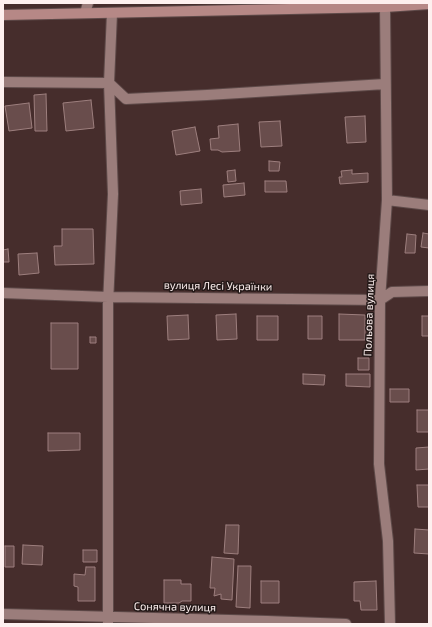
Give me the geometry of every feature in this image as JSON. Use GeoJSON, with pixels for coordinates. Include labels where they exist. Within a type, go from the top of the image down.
{"type":"FeatureCollection","features":[{"type":"Feature","properties":{"kind":"street"},"geometry":{"type":"LineString","coordinates":[[85,13],[88,3]]}},
{"type":"Feature","properties":{"kind":"street"},"geometry":{"type":"LineString","coordinates":[[3,15],[385,7],[429,4]]}},
{"type":"Feature","properties":{"kind":"street","name":"Польова вулиця"},"geometry":{"type":"LineString","coordinates":[[385,7],[387,200],[380,300],[379,464],[388,541],[390,624]]}},
{"type":"Feature","properties":{"kind":"street"},"geometry":{"type":"LineString","coordinates":[[108,621],[108,297],[113,194],[109,83],[112,13]]}},
{"type":"Feature","properties":{"kind":"street"},"geometry":{"type":"LineString","coordinates":[[3,82],[109,83],[126,99],[385,84]]}},
{"type":"Feature","properties":{"kind":"street"},"geometry":{"type":"LineString","coordinates":[[387,200],[429,205]]}},
{"type":"Feature","properties":{"kind":"street","name":"вулиця Лесі Українки"},"geometry":{"type":"LineString","coordinates":[[3,293],[108,297],[380,300],[392,292],[429,291]]}},
{"type":"Feature","properties":{"kind":"street","name":"Сонячна вулиця"},"geometry":{"type":"LineString","coordinates":[[3,614],[108,621],[267,621],[346,624]]}},
{"type":"Feature","properties":{"kind":"building"},"geometry":{"type":"Polygon","coordinates":[[[46,94],[47,131],[35,131],[34,95],[46,94]]]}},
{"type":"Feature","properties":{"kind":"building"},"geometry":{"type":"Polygon","coordinates":[[[91,100],[94,128],[66,131],[63,103],[91,100]]]}},
{"type":"Feature","properties":{"kind":"building"},"geometry":{"type":"Polygon","coordinates":[[[29,103],[32,128],[9,131],[5,106],[29,103]]]}},
{"type":"Feature","properties":{"kind":"building"},"geometry":{"type":"Polygon","coordinates":[[[365,116],[366,142],[347,143],[345,117],[365,116]]]}},
{"type":"Feature","properties":{"kind":"building"},"geometry":{"type":"Polygon","coordinates":[[[280,121],[282,146],[261,147],[259,122],[280,121]]]}},
{"type":"Feature","properties":{"kind":"building"},"geometry":{"type":"Polygon","coordinates":[[[238,124],[240,151],[222,152],[218,150],[211,150],[210,139],[219,138],[218,126],[238,124]]]}},
{"type":"Feature","properties":{"kind":"building"},"geometry":{"type":"Polygon","coordinates":[[[195,127],[200,151],[176,155],[172,131],[195,127]]]}},
{"type":"Feature","properties":{"kind":"building"},"geometry":{"type":"Polygon","coordinates":[[[269,161],[280,162],[279,171],[269,171],[269,161]]]}},
{"type":"Feature","properties":{"kind":"building"},"geometry":{"type":"Polygon","coordinates":[[[235,170],[236,181],[228,182],[227,171],[235,170]]]}},
{"type":"Feature","properties":{"kind":"building"},"geometry":{"type":"Polygon","coordinates":[[[352,170],[352,174],[368,173],[368,182],[340,184],[339,177],[342,177],[341,171],[352,170]]]}},
{"type":"Feature","properties":{"kind":"building"},"geometry":{"type":"Polygon","coordinates":[[[265,181],[286,181],[287,192],[265,192],[265,181]]]}},
{"type":"Feature","properties":{"kind":"building"},"geometry":{"type":"Polygon","coordinates":[[[244,183],[245,195],[224,197],[223,185],[244,183]]]}},
{"type":"Feature","properties":{"kind":"building"},"geometry":{"type":"Polygon","coordinates":[[[201,189],[202,203],[181,205],[180,191],[201,189]]]}},
{"type":"Feature","properties":{"kind":"building"},"geometry":{"type":"Polygon","coordinates":[[[62,229],[93,229],[94,264],[55,265],[54,246],[62,246],[62,229]]]}},
{"type":"Feature","properties":{"kind":"building"},"geometry":{"type":"Polygon","coordinates":[[[423,233],[429,234],[429,248],[421,247],[423,233]]]}},
{"type":"Feature","properties":{"kind":"building"},"geometry":{"type":"Polygon","coordinates":[[[407,234],[416,235],[415,253],[405,253],[407,234]]]}},
{"type":"Feature","properties":{"kind":"building"},"geometry":{"type":"Polygon","coordinates":[[[8,249],[9,262],[3,262],[3,250],[8,249]]]}},
{"type":"Feature","properties":{"kind":"building"},"geometry":{"type":"Polygon","coordinates":[[[37,253],[39,273],[19,275],[18,254],[37,253]]]}},
{"type":"Feature","properties":{"kind":"building"},"geometry":{"type":"Polygon","coordinates":[[[236,314],[237,339],[217,340],[216,315],[236,314]]]}},
{"type":"Feature","properties":{"kind":"building"},"geometry":{"type":"Polygon","coordinates":[[[339,314],[365,315],[365,340],[339,340],[339,314]]]}},
{"type":"Feature","properties":{"kind":"building"},"geometry":{"type":"Polygon","coordinates":[[[188,315],[189,339],[168,340],[167,316],[188,315]]]}},
{"type":"Feature","properties":{"kind":"building"},"geometry":{"type":"Polygon","coordinates":[[[257,316],[278,316],[278,340],[257,340],[257,316]]]}},
{"type":"Feature","properties":{"kind":"building"},"geometry":{"type":"Polygon","coordinates":[[[308,316],[322,316],[322,339],[308,339],[308,316]]]}},
{"type":"Feature","properties":{"kind":"building"},"geometry":{"type":"Polygon","coordinates":[[[422,316],[429,316],[429,336],[422,336],[422,316]]]}},
{"type":"Feature","properties":{"kind":"building"},"geometry":{"type":"Polygon","coordinates":[[[51,323],[78,323],[78,369],[51,369],[51,323]]]}},
{"type":"Feature","properties":{"kind":"building"},"geometry":{"type":"Polygon","coordinates":[[[90,337],[96,337],[96,343],[90,343],[90,337]]]}},
{"type":"Feature","properties":{"kind":"building"},"geometry":{"type":"Polygon","coordinates":[[[358,358],[369,358],[369,370],[358,370],[358,358]]]}},
{"type":"Feature","properties":{"kind":"building"},"geometry":{"type":"Polygon","coordinates":[[[303,374],[325,375],[324,385],[303,384],[303,374]]]}},
{"type":"Feature","properties":{"kind":"building"},"geometry":{"type":"Polygon","coordinates":[[[346,374],[370,374],[370,387],[346,386],[346,374]]]}},
{"type":"Feature","properties":{"kind":"building"},"geometry":{"type":"Polygon","coordinates":[[[390,389],[409,389],[409,402],[390,402],[390,389]]]}},
{"type":"Feature","properties":{"kind":"building"},"geometry":{"type":"Polygon","coordinates":[[[417,410],[429,410],[429,432],[417,432],[417,410]]]}},
{"type":"Feature","properties":{"kind":"building"},"geometry":{"type":"Polygon","coordinates":[[[48,433],[80,433],[80,450],[48,451],[48,433]]]}},
{"type":"Feature","properties":{"kind":"building"},"geometry":{"type":"Polygon","coordinates":[[[429,447],[429,469],[416,470],[416,448],[429,447]]]}},
{"type":"Feature","properties":{"kind":"building"},"geometry":{"type":"Polygon","coordinates":[[[417,485],[429,485],[429,507],[418,507],[417,485]]]}},
{"type":"Feature","properties":{"kind":"building"},"geometry":{"type":"Polygon","coordinates":[[[226,525],[239,525],[238,554],[224,553],[226,525]]]}},
{"type":"Feature","properties":{"kind":"building"},"geometry":{"type":"Polygon","coordinates":[[[415,529],[429,530],[429,554],[414,553],[415,529]]]}},
{"type":"Feature","properties":{"kind":"building"},"geometry":{"type":"Polygon","coordinates":[[[23,545],[43,546],[42,565],[22,564],[23,545]]]}},
{"type":"Feature","properties":{"kind":"building"},"geometry":{"type":"Polygon","coordinates":[[[5,546],[14,546],[14,567],[5,567],[5,546]]]}},
{"type":"Feature","properties":{"kind":"building"},"geometry":{"type":"Polygon","coordinates":[[[83,550],[97,550],[97,562],[83,562],[83,550]]]}},
{"type":"Feature","properties":{"kind":"building"},"geometry":{"type":"Polygon","coordinates":[[[212,557],[234,559],[232,600],[221,599],[221,594],[214,596],[215,588],[210,588],[212,557]]]}},
{"type":"Feature","properties":{"kind":"building"},"geometry":{"type":"Polygon","coordinates":[[[238,566],[251,566],[250,608],[236,607],[238,566]]]}},
{"type":"Feature","properties":{"kind":"building"},"geometry":{"type":"Polygon","coordinates":[[[86,567],[95,567],[95,601],[78,601],[78,587],[74,586],[74,574],[85,575],[86,567]]]}},
{"type":"Feature","properties":{"kind":"building"},"geometry":{"type":"Polygon","coordinates":[[[164,580],[181,580],[181,584],[191,584],[191,601],[164,603],[164,580]]]}},
{"type":"Feature","properties":{"kind":"building"},"geometry":{"type":"Polygon","coordinates":[[[261,581],[279,581],[279,603],[261,603],[261,581]]]}},
{"type":"Feature","properties":{"kind":"building"},"geometry":{"type":"Polygon","coordinates":[[[376,581],[377,610],[361,610],[360,601],[354,601],[354,582],[376,581]]]}}]}
